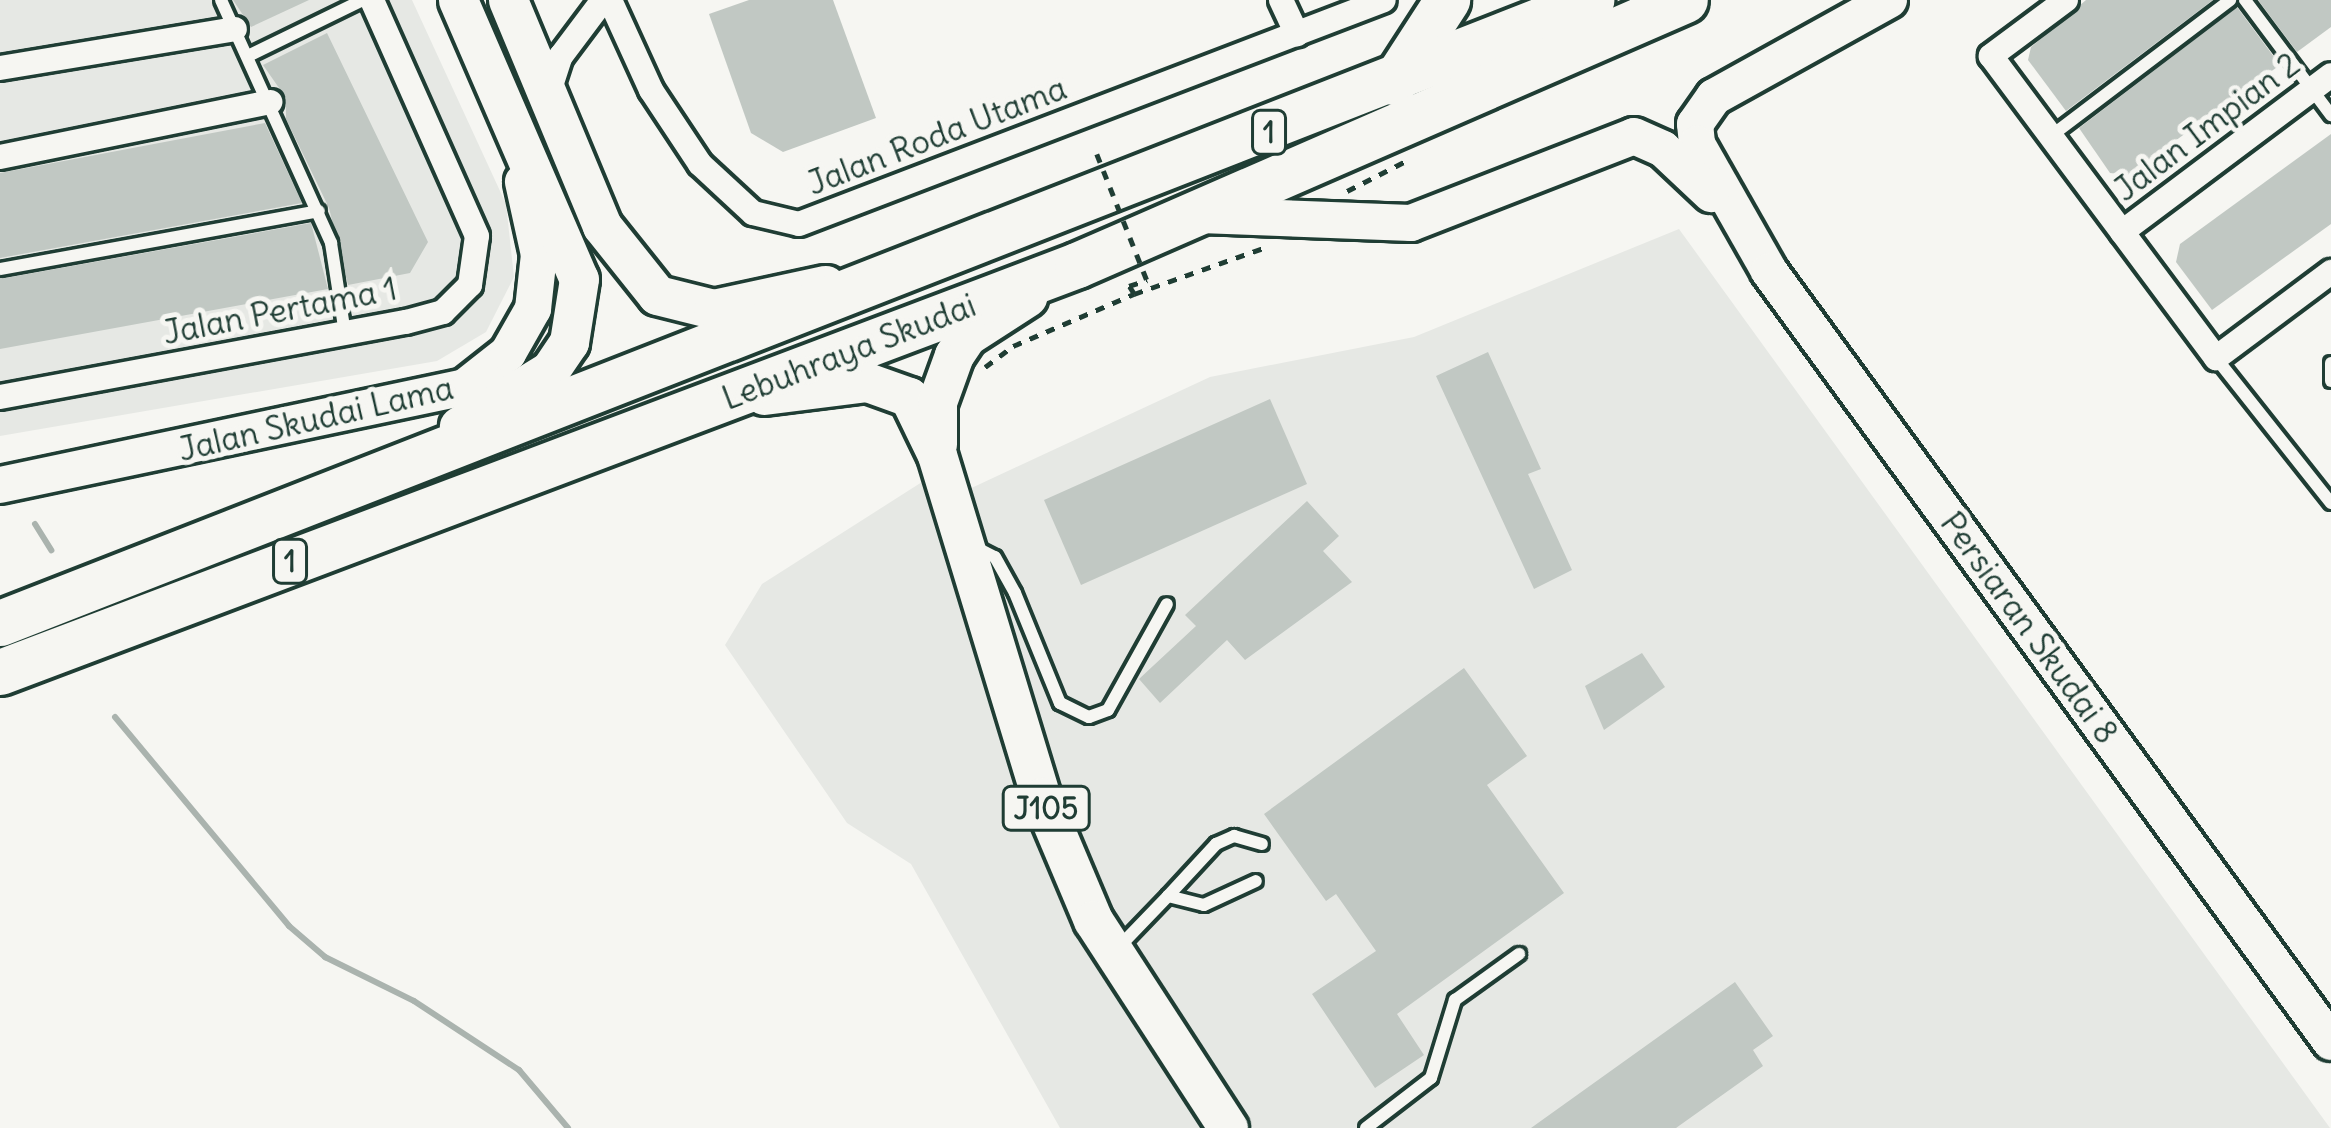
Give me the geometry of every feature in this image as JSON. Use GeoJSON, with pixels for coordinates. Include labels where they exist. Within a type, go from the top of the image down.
{"type":"FeatureCollection","features":[{"type":"Feature","properties":{"kind":"highway"},"geometry":{"type":"LineString","coordinates":[[1394,82],[1448,0]]}},
{"type":"Feature","properties":{"kind":"highway","name":"Lebuhraya Skudai"},"geometry":{"type":"LineString","coordinates":[[0,623],[947,258],[1591,0]]}},
{"type":"Feature","properties":{"kind":"highway","name":"Lebuhraya Skudai"},"geometry":{"type":"LineString","coordinates":[[0,672],[1077,265],[1201,215],[1685,0]]}},
{"type":"Feature","properties":{"kind":"main road"},"geometry":{"type":"LineString","coordinates":[[322,501],[524,390],[568,341],[579,279],[458,0]]}},
{"type":"Feature","properties":{"kind":"main road"},"geometry":{"type":"LineString","coordinates":[[508,0],[602,226],[628,267],[680,305],[713,309],[947,258]]}},
{"type":"Feature","properties":{"kind":"main road","name":"J105"},"geometry":{"type":"LineString","coordinates":[[937,455],[937,402],[967,336],[1077,265]]}},
{"type":"Feature","properties":{"kind":"main road","name":"J105"},"geometry":{"type":"LineString","coordinates":[[723,400],[883,383],[909,397],[937,455],[1041,797],[1113,953],[1228,1128]]}},
{"type":"Feature","properties":{"kind":"street","name":"Jalan Pertama 1"},"geometry":{"type":"LineString","coordinates":[[0,397],[443,312],[470,285],[478,257],[476,236],[368,0]]}},
{"type":"Feature","properties":{"kind":"street"},"geometry":{"type":"LineString","coordinates":[[549,92],[561,56],[607,0]]}},
{"type":"Feature","properties":{"kind":"street","name":"Jalan Roda Utama"},"geometry":{"type":"LineString","coordinates":[[607,0],[651,90],[700,164],[754,213],[799,224],[1384,0]]}},
{"type":"Feature","properties":{"kind":"street"},"geometry":{"type":"LineString","coordinates":[[1281,0],[1297,35]]}},
{"type":"Feature","properties":{"kind":"street"},"geometry":{"type":"LineString","coordinates":[[1731,212],[1697,144],[1701,110],[1889,0]]}},
{"type":"Feature","properties":{"kind":"street"},"geometry":{"type":"LineString","coordinates":[[2066,0],[1991,56],[2216,358],[2331,272]]}},
{"type":"Feature","properties":{"kind":"street"},"geometry":{"type":"LineString","coordinates":[[0,68],[235,29]]}},
{"type":"Feature","properties":{"kind":"street","name":"Jalan Impian 2"},"geometry":{"type":"LineString","coordinates":[[2122,232],[2321,82]]}},
{"type":"Feature","properties":{"kind":"street"},"geometry":{"type":"LineString","coordinates":[[0,158],[270,102]]}},
{"type":"Feature","properties":{"kind":"street","name":"Jalan Skudai Lama"},"geometry":{"type":"LineString","coordinates":[[1,480],[429,399],[489,371],[524,333],[538,284],[536,232],[505,109]]}},
{"type":"Feature","properties":{"kind":"street"},"geometry":{"type":"LineString","coordinates":[[1201,215],[1411,223],[1634,136],[1663,148],[1731,212]]}},
{"type":"Feature","properties":{"kind":"street","name":"Persiaran Skudai 8"},"geometry":{"type":"LineString","coordinates":[[1731,212],[2331,1042]]}},
{"type":"Feature","properties":{"kind":"lane"},"geometry":{"type":"LineString","coordinates":[[220,0],[319,211],[345,334]]}},
{"type":"Feature","properties":{"kind":"lane"},"geometry":{"type":"LineString","coordinates":[[248,56],[368,0]]}},
{"type":"Feature","properties":{"kind":"lane"},"geometry":{"type":"LineString","coordinates":[[2050,136],[2230,0]]}},
{"type":"Feature","properties":{"kind":"lane"},"geometry":{"type":"LineString","coordinates":[[2246,0],[2321,82],[2331,115]]}},
{"type":"Feature","properties":{"kind":"lane"},"geometry":{"type":"LineString","coordinates":[[0,269],[319,211]]}},
{"type":"Feature","properties":{"kind":"lane"},"geometry":{"type":"LineString","coordinates":[[2216,358],[2331,503]]}},
{"type":"Feature","properties":{"kind":"lane"},"geometry":{"type":"LineString","coordinates":[[2331,363],[2331,381]]}},
{"type":"Feature","properties":{"kind":"lane"},"geometry":{"type":"LineString","coordinates":[[966,545],[995,557],[1060,703],[1089,717],[1108,710],[1166,604]]}},
{"type":"Feature","properties":{"kind":"lane"},"geometry":{"type":"LineString","coordinates":[[1113,953],[1216,844],[1234,836],[1262,844]]}},
{"type":"Feature","properties":{"kind":"lane"},"geometry":{"type":"LineString","coordinates":[[1168,896],[1204,905],[1256,881]]}},
{"type":"Feature","properties":{"kind":"lane"},"geometry":{"type":"LineString","coordinates":[[1366,1128],[1431,1078],[1455,1000],[1519,954]]}},
{"type":"Feature","properties":{"kind":"path"},"geometry":{"type":"LineString","coordinates":[[1097,154],[1147,280],[1130,286],[1134,294]]}},
{"type":"Feature","properties":{"kind":"path"},"geometry":{"type":"LineString","coordinates":[[937,402],[1013,346],[1243,250],[1283,246]]}},
{"type":"Feature","properties":{"kind":"shaded area"},"geometry":{"type":"Polygon","coordinates":[[[0,0],[412,0],[506,204],[514,277],[486,332],[437,361],[0,436],[0,0]]]}},
{"type":"Feature","properties":{"kind":"shaded area"},"geometry":{"type":"Polygon","coordinates":[[[1679,229],[2330,1128],[1253,1128],[1216,1083],[1063,821],[965,491],[1210,377],[1414,337],[1679,229]]]}},
{"type":"Feature","properties":{"kind":"shaded area"},"geometry":{"type":"Polygon","coordinates":[[[922,482],[1093,920],[1158,1058],[1220,1128],[1060,1128],[911,864],[847,823],[725,645],[762,584],[922,482]]]}},
{"type":"Feature","properties":{"kind":"building"},"geometry":{"type":"Polygon","coordinates":[[[233,0],[309,0],[251,27],[233,0]]]}},
{"type":"Feature","properties":{"kind":"building"},"geometry":{"type":"Polygon","coordinates":[[[749,0],[833,0],[876,118],[783,152],[751,133],[709,14],[749,0]]]}},
{"type":"Feature","properties":{"kind":"building"},"geometry":{"type":"Polygon","coordinates":[[[2086,0],[2213,0],[2066,111],[2028,60],[2031,47],[2086,0]]]}},
{"type":"Feature","properties":{"kind":"building"},"geometry":{"type":"Polygon","coordinates":[[[2258,0],[2331,0],[2331,27],[2297,52],[2258,0]]]}},
{"type":"Feature","properties":{"kind":"building"},"geometry":{"type":"Polygon","coordinates":[[[2237,7],[2280,65],[2128,175],[2110,173],[2079,128],[2237,7]]]}},
{"type":"Feature","properties":{"kind":"building"},"geometry":{"type":"Polygon","coordinates":[[[327,33],[428,242],[410,273],[348,285],[329,208],[286,119],[286,98],[263,65],[327,33]]]}},
{"type":"Feature","properties":{"kind":"building"},"geometry":{"type":"Polygon","coordinates":[[[265,123],[302,203],[0,258],[0,173],[265,123]]]}},
{"type":"Feature","properties":{"kind":"building"},"geometry":{"type":"Polygon","coordinates":[[[2331,134],[2331,224],[2212,310],[2176,262],[2180,244],[2331,134]]]}},
{"type":"Feature","properties":{"kind":"building"},"geometry":{"type":"Polygon","coordinates":[[[311,223],[328,289],[0,349],[0,279],[311,223]]]}},
{"type":"Feature","properties":{"kind":"building"},"geometry":{"type":"Polygon","coordinates":[[[1488,352],[1541,469],[1528,474],[1572,570],[1534,589],[1436,376],[1488,352]]]}},
{"type":"Feature","properties":{"kind":"building"},"geometry":{"type":"Polygon","coordinates":[[[1270,399],[1307,484],[1081,585],[1044,500],[1270,399]]]}},
{"type":"Feature","properties":{"kind":"building"},"geometry":{"type":"Polygon","coordinates":[[[1307,501],[1339,536],[1323,551],[1352,582],[1245,660],[1227,640],[1160,703],[1139,679],[1196,626],[1185,615],[1307,501]]]}},
{"type":"Feature","properties":{"kind":"building"},"geometry":{"type":"Polygon","coordinates":[[[1642,653],[1665,687],[1604,730],[1585,686],[1642,653]]]}},
{"type":"Feature","properties":{"kind":"building"},"geometry":{"type":"Polygon","coordinates":[[[1464,668],[1527,756],[1487,785],[1564,893],[1397,1014],[1424,1055],[1375,1088],[1312,994],[1376,951],[1336,894],[1326,901],[1264,814],[1464,668]]]}},
{"type":"Feature","properties":{"kind":"building"},"geometry":{"type":"Polygon","coordinates":[[[1735,982],[1773,1036],[1753,1050],[1763,1066],[1676,1128],[1531,1128],[1735,982]]]}},
{"type":"Feature","properties":{"kind":"waterway"},"geometry":{"type":"LineString","coordinates":[[35,524],[51,550]]}},
{"type":"Feature","properties":{"kind":"waterway"},"geometry":{"type":"LineString","coordinates":[[115,717],[289,926],[325,957],[414,1001],[519,1070],[568,1128]]}}]}
